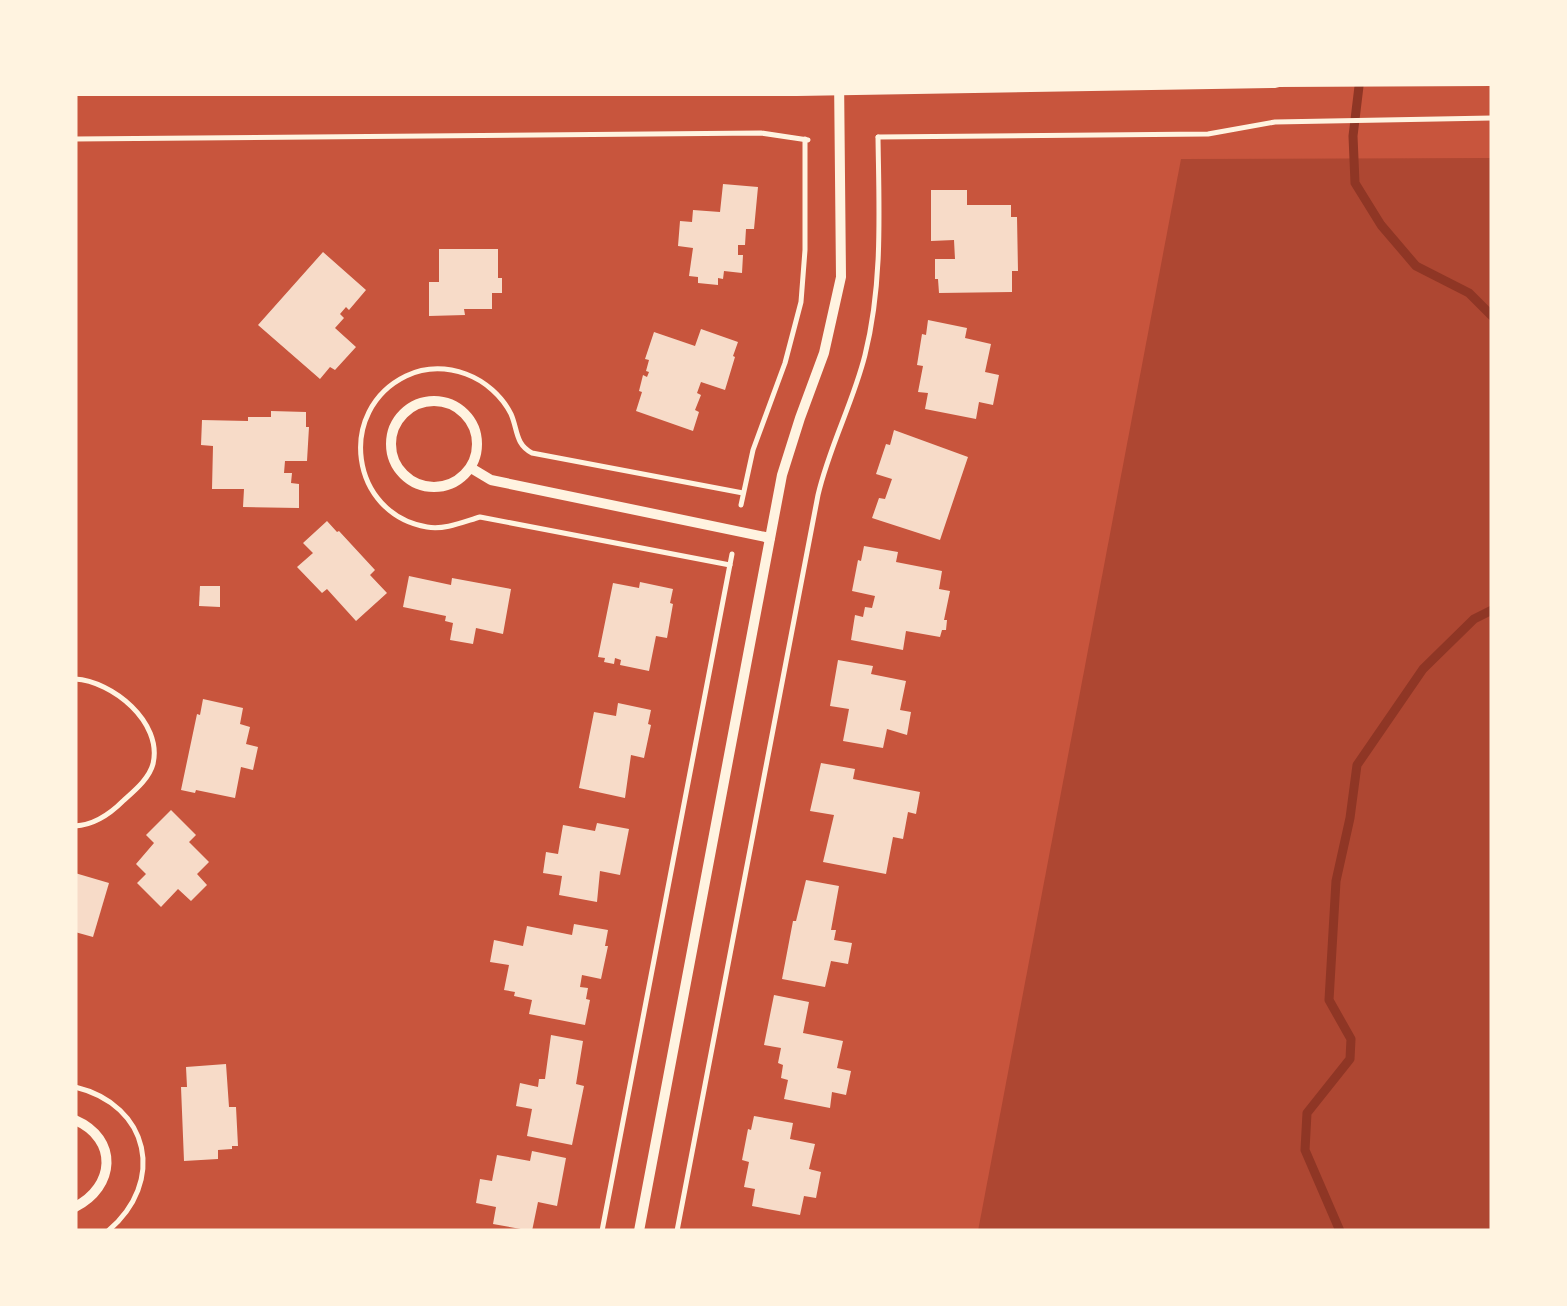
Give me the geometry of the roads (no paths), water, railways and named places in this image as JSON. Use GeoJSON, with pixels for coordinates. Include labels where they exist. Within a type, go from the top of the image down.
{"type":"FeatureCollection","features":[{"type":"Feature","properties":{"kind":"main road"},"geometry":{"type":"LineString","coordinates":[[75,86],[1275,78]]}},
{"type":"Feature","properties":{"kind":"street"},"geometry":{"type":"LineString","coordinates":[[1275,78],[1492,77]]}},
{"type":"Feature","properties":{"kind":"street"},"geometry":{"type":"LineString","coordinates":[[639,1231],[782,475],[824,353],[841,277],[839,80]]}},
{"type":"Feature","properties":{"kind":"street"},"geometry":{"type":"LineString","coordinates":[[446,401],[458,407],[476,428],[478,442],[471,468],[447,486],[417,484],[395,463],[392,433],[398,419],[419,402],[446,401]]}},
{"type":"Feature","properties":{"kind":"street"},"geometry":{"type":"LineString","coordinates":[[471,468],[491,480],[770,538]]}},
{"type":"Feature","properties":{"kind":"street"},"geometry":{"type":"LineString","coordinates":[[75,1120],[98,1136],[106,1163],[105,1177],[98,1190],[75,1207]]}},
{"type":"Feature","properties":{"kind":"waterway"},"geometry":{"type":"LineString","coordinates":[[1360,78],[1353,136],[1355,183],[1381,225],[1416,266],[1469,293],[1492,316]]}},
{"type":"Feature","properties":{"kind":"waterway"},"geometry":{"type":"LineString","coordinates":[[1340,1231],[1305,1150],[1307,1113],[1350,1059],[1351,1039],[1329,1000],[1336,881],[1357,765],[1423,669],[1474,619],[1492,610]]}}]}
